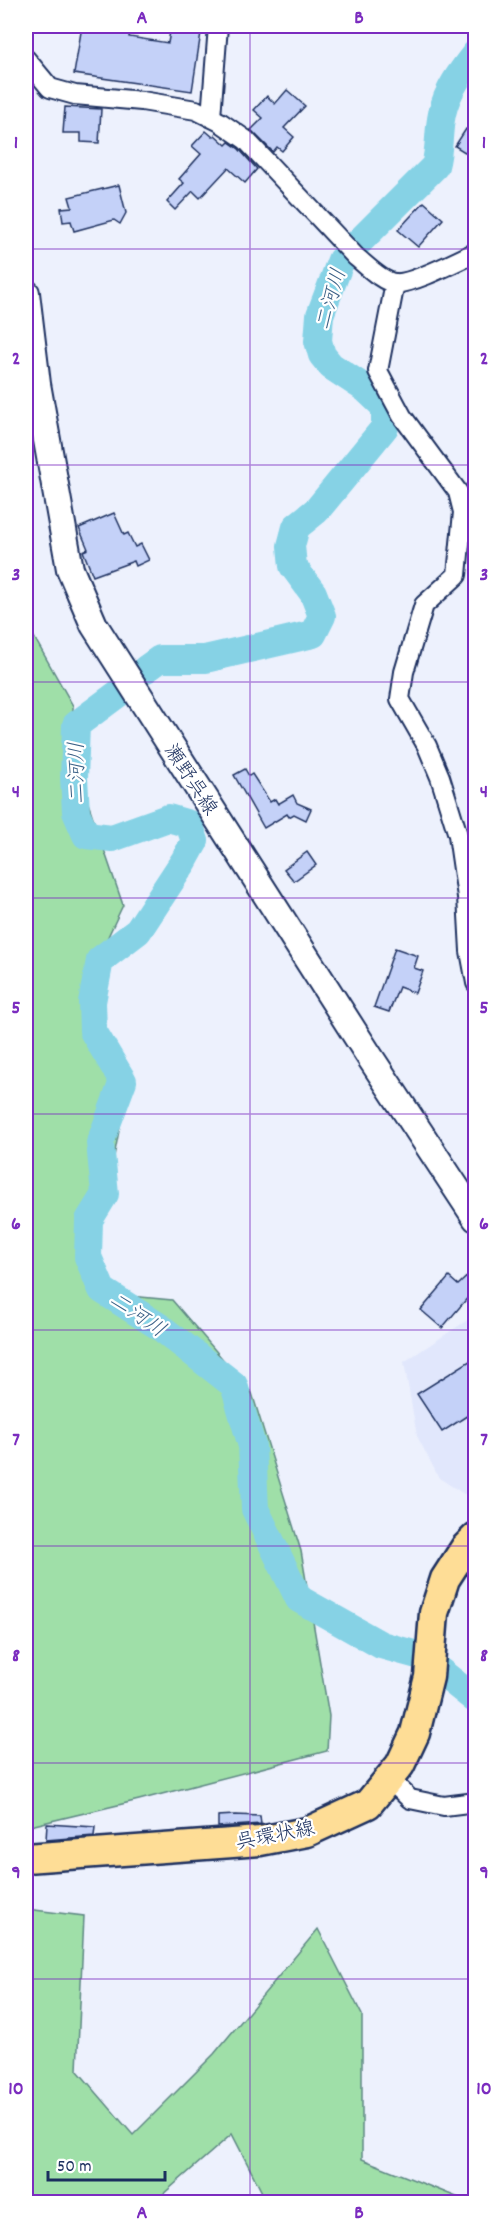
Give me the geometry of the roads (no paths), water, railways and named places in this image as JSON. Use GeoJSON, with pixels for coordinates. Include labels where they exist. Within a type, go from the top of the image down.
{"type":"FeatureCollection","features":[{"type":"Feature","properties":{"kind":"main road","name":"瀬野呉線"},"geometry":{"type":"LineString","coordinates":[[26,293],[31,384],[70,569],[94,625],[368,1054],[475,1215]]}},
{"type":"Feature","properties":{"kind":"main road","name":"呉環状線"},"geometry":{"type":"LineString","coordinates":[[26,1858],[260,1841],[308,1832],[368,1804],[400,1765],[415,1733],[429,1677],[434,1613],[445,1579],[465,1548],[476,1537]]}},
{"type":"Feature","properties":{"kind":"street"},"geometry":{"type":"LineString","coordinates":[[211,117],[218,26]]}},
{"type":"Feature","properties":{"kind":"street"},"geometry":{"type":"LineString","coordinates":[[26,59],[50,88],[75,94],[142,101],[196,110],[211,117],[246,140],[356,257],[375,274],[395,283],[416,278],[470,255],[476,255]]}},
{"type":"Feature","properties":{"kind":"street"},"geometry":{"type":"LineString","coordinates":[[395,283],[378,371],[402,416],[458,492],[463,512],[457,575],[424,605],[408,653],[400,699],[427,746],[440,777],[458,835],[467,897],[470,951],[476,983]]}},
{"type":"Feature","properties":{"kind":"street"},"geometry":{"type":"LineString","coordinates":[[390,1780],[410,1799],[444,1806],[476,1802]]}},
{"type":"Feature","properties":{"kind":"waterway","name":"二河川"},"geometry":{"type":"LineString","coordinates":[[146,669],[160,659],[205,659],[313,634],[322,616],[313,593],[293,566],[291,546],[296,527],[317,510],[385,427],[385,407],[366,389],[331,366],[322,355],[318,341],[320,315],[341,260],[435,166],[444,105],[455,82],[476,53]]}},
{"type":"Feature","properties":{"kind":"waterway","name":"二河川"},"geometry":{"type":"LineString","coordinates":[[119,693],[76,725],[74,778],[76,812],[86,835],[112,838],[168,818],[189,824],[195,841],[138,931],[100,960],[92,1002],[93,1031],[123,1081],[100,1143],[105,1194],[89,1220],[88,1257],[102,1290],[160,1327],[234,1385],[252,1446],[255,1509],[299,1599],[381,1645],[421,1656],[476,1700]]}}]}
